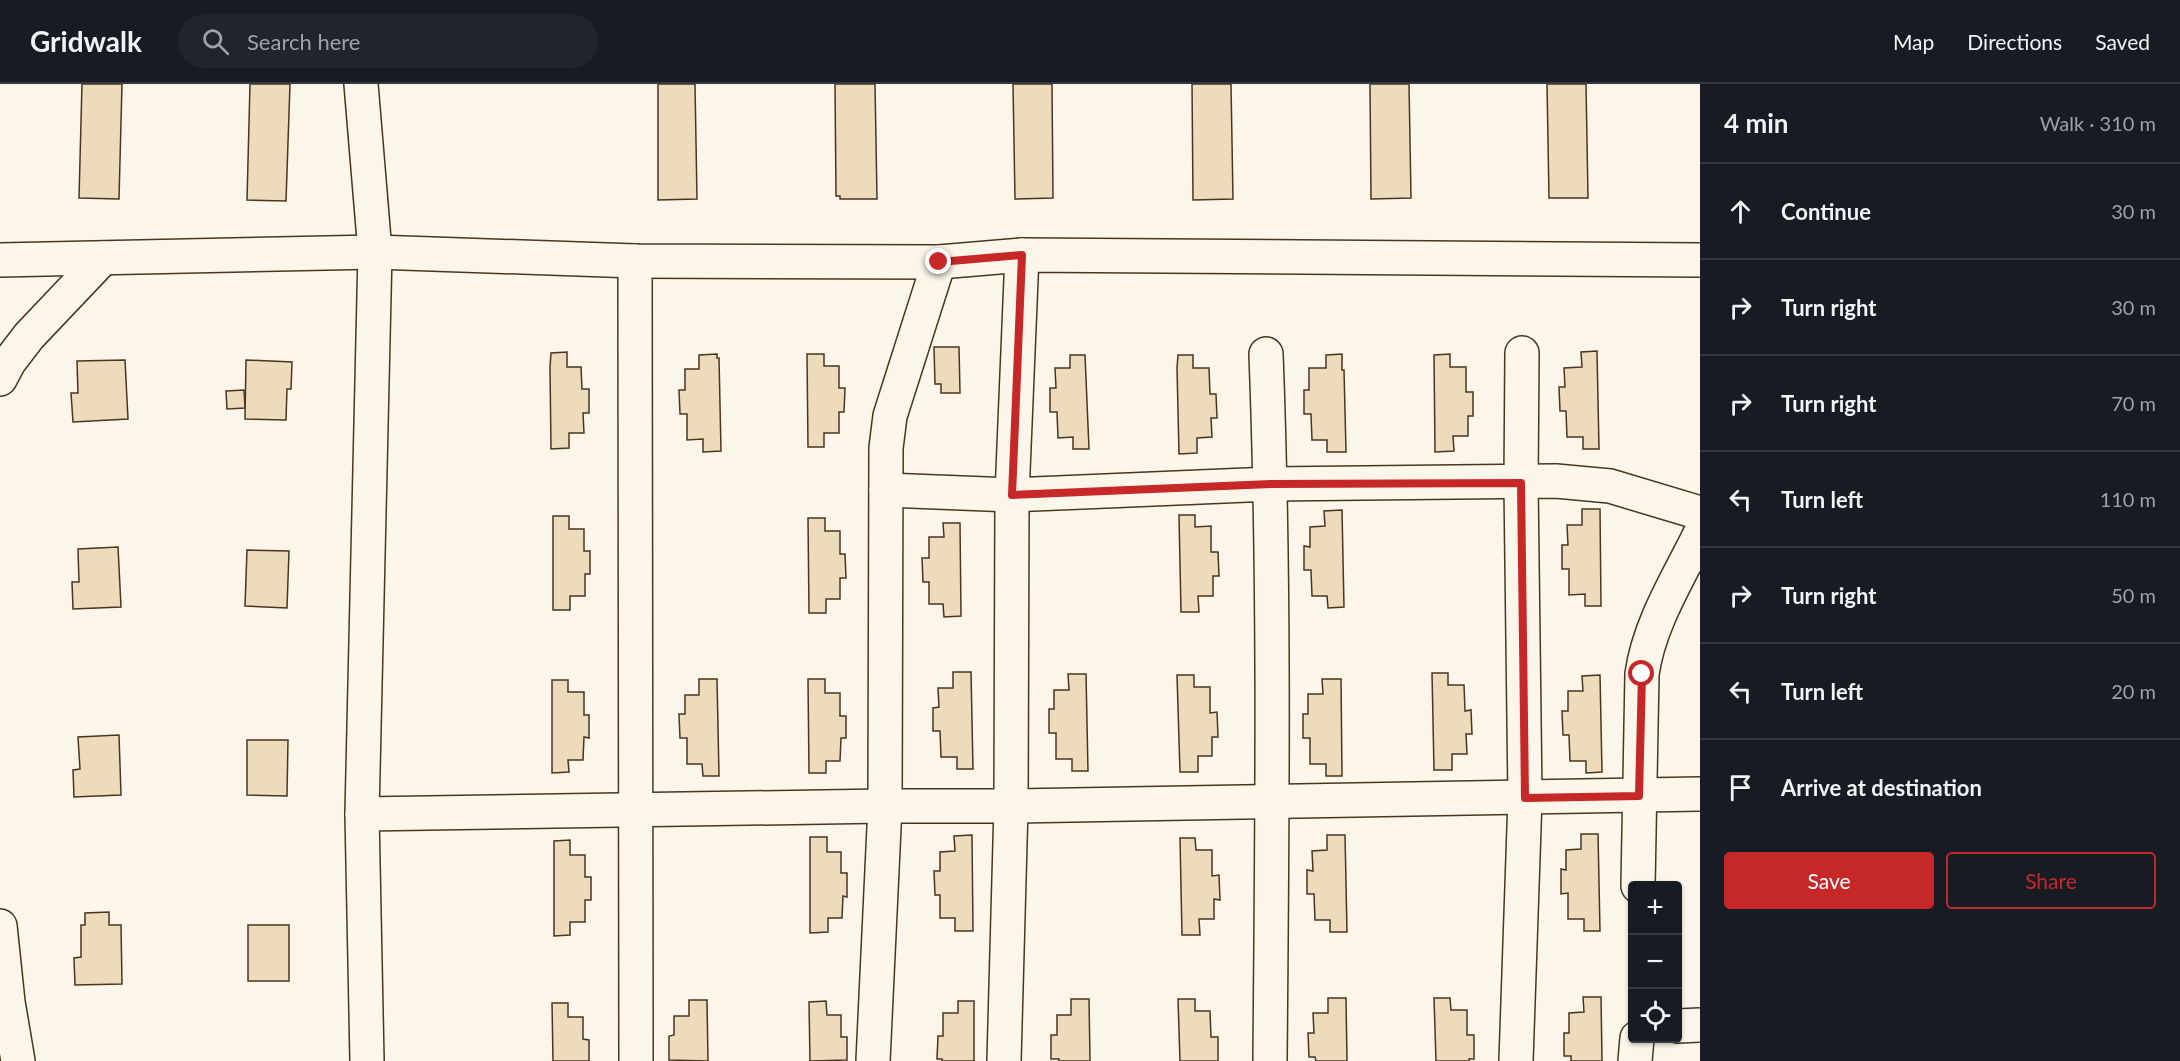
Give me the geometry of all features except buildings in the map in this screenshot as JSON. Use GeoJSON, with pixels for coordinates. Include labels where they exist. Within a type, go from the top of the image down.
{"type":"FeatureCollection","features":[{"type":"Feature","properties":{"kind":"street"},"geometry":{"type":"LineString","coordinates":[[361,84],[375,252],[362,814],[367,1061]]}},
{"type":"Feature","properties":{"kind":"street"},"geometry":{"type":"LineString","coordinates":[[0,260],[375,252],[635,261],[939,262],[1022,255],[1700,260]]}},
{"type":"Feature","properties":{"kind":"street"},"geometry":{"type":"LineString","coordinates":[[1004,1061],[1011,806],[1012,495],[1022,255]]}},
{"type":"Feature","properties":{"kind":"street"},"geometry":{"type":"LineString","coordinates":[[0,379],[9,362],[29,336],[103,258]]}},
{"type":"Feature","properties":{"kind":"street"},"geometry":{"type":"LineString","coordinates":[[635,261],[636,1061]]}},
{"type":"Feature","properties":{"kind":"street"},"geometry":{"type":"LineString","coordinates":[[873,1061],[885,806],[886,448],[890,416],[939,262]]}},
{"type":"Feature","properties":{"kind":"street"},"geometry":{"type":"LineString","coordinates":[[1516,1061],[1525,798],[1521,483],[1522,353]]}},
{"type":"Feature","properties":{"kind":"street"},"geometry":{"type":"LineString","coordinates":[[1266,354],[1271,484],[1272,801],[1269,1061]]}},
{"type":"Feature","properties":{"kind":"street"},"geometry":{"type":"LineString","coordinates":[[886,490],[1012,495],[1271,484],[1556,481],[1611,486],[1700,513]]}},
{"type":"Feature","properties":{"kind":"street"},"geometry":{"type":"LineString","coordinates":[[1638,881],[1642,674],[1645,652],[1700,534]]}},
{"type":"Feature","properties":{"kind":"street"},"geometry":{"type":"LineString","coordinates":[[362,814],[1700,794]]}},
{"type":"Feature","properties":{"kind":"street"},"geometry":{"type":"LineString","coordinates":[[0,926],[18,1061]]}},
{"type":"Feature","properties":{"kind":"street"},"geometry":{"type":"LineString","coordinates":[[1682,1026],[1700,1025]]}},
{"type":"Feature","properties":{"kind":"street"},"geometry":{"type":"LineString","coordinates":[[1635,1061],[1637,1043]]}},
{"type":"Feature","properties":{"kind":"route"},"geometry":{"type":"LineString","coordinates":[[939,262],[1022,255],[1012,495],[1271,484],[1521,483],[1525,798],[1639,796],[1642,674]]}}]}
